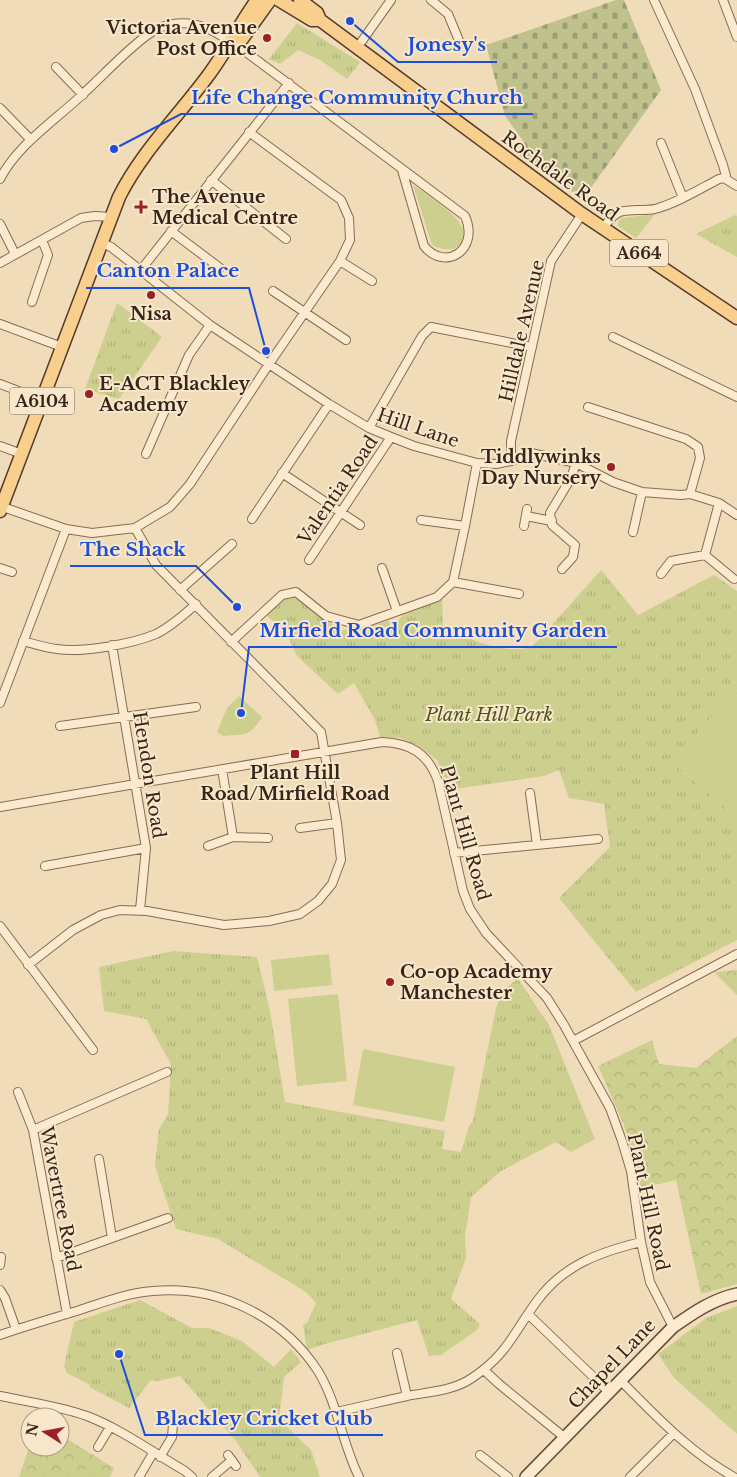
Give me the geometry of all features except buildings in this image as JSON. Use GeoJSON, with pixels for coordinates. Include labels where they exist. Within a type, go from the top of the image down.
{"type":"FeatureCollection","features":[{"type":"Feature","properties":{"kind":"main road","name":"A6104"},"geometry":{"type":"LineString","coordinates":[[0,508],[111,217],[129,177],[208,76],[232,42],[234,35],[257,0]]}},
{"type":"Feature","properties":{"kind":"main road","name":"A6104"},"geometry":{"type":"LineString","coordinates":[[232,42],[242,39],[270,0]]}},
{"type":"Feature","properties":{"kind":"main road","name":"Rochdale Road"},"geometry":{"type":"LineString","coordinates":[[279,0],[312,20],[320,20]]}},
{"type":"Feature","properties":{"kind":"main road","name":"Rochdale Road"},"geometry":{"type":"LineString","coordinates":[[300,0],[317,13],[320,20],[582,214],[737,318]]}},
{"type":"Feature","properties":{"kind":"street"},"geometry":{"type":"LineString","coordinates":[[357,48],[391,0]]}},
{"type":"Feature","properties":{"kind":"street"},"geometry":{"type":"LineString","coordinates":[[431,0],[448,14],[460,43]]}},
{"type":"Feature","properties":{"kind":"street"},"geometry":{"type":"LineString","coordinates":[[654,0],[695,89],[724,165],[726,176],[724,178]]}},
{"type":"Feature","properties":{"kind":"street"},"geometry":{"type":"LineString","coordinates":[[723,0],[737,37]]}},
{"type":"Feature","properties":{"kind":"street"},"geometry":{"type":"LineString","coordinates":[[0,179],[2,170],[31,140],[140,41],[164,26],[182,23],[207,27],[232,42],[465,216],[470,232],[462,251],[457,255],[442,257],[429,252],[424,246],[402,170]]}},
{"type":"Feature","properties":{"kind":"street"},"geometry":{"type":"LineString","coordinates":[[56,67],[83,94]]}},
{"type":"Feature","properties":{"kind":"street"},"geometry":{"type":"LineString","coordinates":[[140,271],[289,83]]}},
{"type":"Feature","properties":{"kind":"street"},"geometry":{"type":"LineString","coordinates":[[0,108],[31,140]]}},
{"type":"Feature","properties":{"kind":"street"},"geometry":{"type":"LineString","coordinates":[[0,508],[66,529],[92,533],[135,528],[170,507],[190,484],[340,261],[350,240],[349,218],[341,200],[249,132]]}},
{"type":"Feature","properties":{"kind":"street"},"geometry":{"type":"LineString","coordinates":[[661,143],[683,198]]}},
{"type":"Feature","properties":{"kind":"street"},"geometry":{"type":"LineString","coordinates":[[603,228],[620,212],[653,209],[683,198],[719,179],[724,178],[737,186]]}},
{"type":"Feature","properties":{"kind":"street"},"geometry":{"type":"LineString","coordinates":[[211,180],[286,239]]}},
{"type":"Feature","properties":{"kind":"street","name":"Hilldale Avenue"},"geometry":{"type":"LineString","coordinates":[[511,461],[512,441],[551,261],[582,214]]}},
{"type":"Feature","properties":{"kind":"street"},"geometry":{"type":"LineString","coordinates":[[0,263],[81,218],[95,216],[111,217]]}},
{"type":"Feature","properties":{"kind":"street"},"geometry":{"type":"LineString","coordinates":[[0,224],[16,254]]}},
{"type":"Feature","properties":{"kind":"street"},"geometry":{"type":"LineString","coordinates":[[171,231],[220,268]]}},
{"type":"Feature","properties":{"kind":"street"},"geometry":{"type":"LineString","coordinates":[[32,302],[48,255],[42,240]]}},
{"type":"Feature","properties":{"kind":"street","name":"Hill Lane"},"geometry":{"type":"LineString","coordinates":[[102,243],[210,325],[329,404],[369,428],[414,446],[477,463],[496,464],[511,461],[531,453],[576,463],[613,482],[642,492],[680,496],[690,494],[719,503],[737,514]]}},
{"type":"Feature","properties":{"kind":"street"},"geometry":{"type":"LineString","coordinates":[[340,261],[372,281]]}},
{"type":"Feature","properties":{"kind":"street"},"geometry":{"type":"LineString","coordinates":[[273,291],[346,340]]}},
{"type":"Feature","properties":{"kind":"street"},"geometry":{"type":"LineString","coordinates":[[0,324],[62,347]]}},
{"type":"Feature","properties":{"kind":"street"},"geometry":{"type":"LineString","coordinates":[[146,454],[189,355],[210,325]]}},
{"type":"Feature","properties":{"kind":"street"},"geometry":{"type":"LineString","coordinates":[[369,428],[422,336],[431,327],[532,347]]}},
{"type":"Feature","properties":{"kind":"street"},"geometry":{"type":"LineString","coordinates":[[613,338],[737,397]]}},
{"type":"Feature","properties":{"kind":"street"},"geometry":{"type":"LineString","coordinates":[[0,384],[42,400]]}},
{"type":"Feature","properties":{"kind":"street"},"geometry":{"type":"LineString","coordinates":[[252,519],[329,404]]}},
{"type":"Feature","properties":{"kind":"street"},"geometry":{"type":"LineString","coordinates":[[588,407],[686,439],[698,447],[700,458],[690,494]]}},
{"type":"Feature","properties":{"kind":"street","name":"Valentia Road"},"geometry":{"type":"LineString","coordinates":[[309,560],[391,437]]}},
{"type":"Feature","properties":{"kind":"street"},"geometry":{"type":"LineString","coordinates":[[0,446],[22,454]]}},
{"type":"Feature","properties":{"kind":"street"},"geometry":{"type":"LineString","coordinates":[[231,642],[282,595],[296,592],[326,616],[359,625],[437,597],[453,582],[477,463]]}},
{"type":"Feature","properties":{"kind":"street"},"geometry":{"type":"LineString","coordinates":[[562,569],[573,557],[576,545],[552,525],[550,513],[571,478],[576,463]]}},
{"type":"Feature","properties":{"kind":"street"},"geometry":{"type":"LineString","coordinates":[[282,473],[360,525]]}},
{"type":"Feature","properties":{"kind":"street"},"geometry":{"type":"LineString","coordinates":[[633,532],[642,492]]}},
{"type":"Feature","properties":{"kind":"street"},"geometry":{"type":"LineString","coordinates":[[705,555],[719,503]]}},
{"type":"Feature","properties":{"kind":"street"},"geometry":{"type":"LineString","coordinates":[[524,526],[526,512],[552,521]]}},
{"type":"Feature","properties":{"kind":"street"},"geometry":{"type":"LineString","coordinates":[[421,520],[465,526]]}},
{"type":"Feature","properties":{"kind":"street"},"geometry":{"type":"LineString","coordinates":[[28,965],[73,930],[101,915],[120,910],[140,910],[224,925],[269,921],[300,914],[318,900],[332,884],[341,860],[337,823],[321,732],[156,565],[135,528]]}},
{"type":"Feature","properties":{"kind":"street"},"geometry":{"type":"LineString","coordinates":[[0,703],[66,529]]}},
{"type":"Feature","properties":{"kind":"street"},"geometry":{"type":"LineString","coordinates":[[180,590],[232,544]]}},
{"type":"Feature","properties":{"kind":"street"},"geometry":{"type":"LineString","coordinates":[[661,574],[671,561],[705,555],[734,579]]}},
{"type":"Feature","properties":{"kind":"street"},"geometry":{"type":"LineString","coordinates":[[0,568],[12,572]]}},
{"type":"Feature","properties":{"kind":"street"},"geometry":{"type":"LineString","coordinates":[[382,568],[397,612]]}},
{"type":"Feature","properties":{"kind":"street"},"geometry":{"type":"LineString","coordinates":[[453,582],[519,594]]}},
{"type":"Feature","properties":{"kind":"street"},"geometry":{"type":"LineString","coordinates":[[24,641],[55,649],[74,651],[112,645],[157,633],[196,604]]}},
{"type":"Feature","properties":{"kind":"street","name":"Hendon Road"},"geometry":{"type":"LineString","coordinates":[[112,645],[146,848],[140,910]]}},
{"type":"Feature","properties":{"kind":"street"},"geometry":{"type":"LineString","coordinates":[[60,726],[196,707]]}},
{"type":"Feature","properties":{"kind":"street","name":"Plant Hill Road"},"geometry":{"type":"LineString","coordinates":[[0,807],[382,742],[401,744],[420,754],[428,761],[435,774],[463,892],[477,920],[486,933],[547,998],[610,1108],[630,1171],[641,1242],[650,1282],[673,1327]]}},
{"type":"Feature","properties":{"kind":"street"},"geometry":{"type":"LineString","coordinates":[[222,769],[233,837]]}},
{"type":"Feature","properties":{"kind":"street"},"geometry":{"type":"LineString","coordinates":[[530,793],[537,845]]}},
{"type":"Feature","properties":{"kind":"street"},"geometry":{"type":"LineString","coordinates":[[300,828],[337,823]]}},
{"type":"Feature","properties":{"kind":"street"},"geometry":{"type":"LineString","coordinates":[[208,846],[233,837],[268,838]]}},
{"type":"Feature","properties":{"kind":"street"},"geometry":{"type":"LineString","coordinates":[[454,853],[598,839]]}},
{"type":"Feature","properties":{"kind":"street"},"geometry":{"type":"LineString","coordinates":[[45,866],[146,848]]}},
{"type":"Feature","properties":{"kind":"street"},"geometry":{"type":"LineString","coordinates":[[0,926],[92,1050]]}},
{"type":"Feature","properties":{"kind":"street"},"geometry":{"type":"LineString","coordinates":[[573,1041],[737,954]]}},
{"type":"Feature","properties":{"kind":"street"},"geometry":{"type":"LineString","coordinates":[[33,1130],[167,1072]]}},
{"type":"Feature","properties":{"kind":"street","name":"Wavertree Road"},"geometry":{"type":"LineString","coordinates":[[18,1092],[33,1130],[67,1314]]}},
{"type":"Feature","properties":{"kind":"street"},"geometry":{"type":"LineString","coordinates":[[99,1159],[112,1238]]}},
{"type":"Feature","properties":{"kind":"street"},"geometry":{"type":"LineString","coordinates":[[56,1258],[168,1218]]}},
{"type":"Feature","properties":{"kind":"street"},"geometry":{"type":"LineString","coordinates":[[336,1412],[451,1388],[470,1380],[495,1362],[544,1293],[571,1269],[609,1250],[641,1242]]}},
{"type":"Feature","properties":{"kind":"street"},"geometry":{"type":"LineString","coordinates":[[0,1290],[5,1298],[16,1329]]}},
{"type":"Feature","properties":{"kind":"street"},"geometry":{"type":"LineString","coordinates":[[0,1335],[127,1295],[151,1291],[181,1290],[199,1292],[228,1300],[267,1319],[300,1347],[318,1373],[336,1412],[359,1477]]}},
{"type":"Feature","properties":{"kind":"street","name":"Chapel Lane"},"geometry":{"type":"LineString","coordinates":[[526,1477],[673,1327],[695,1312],[722,1298],[737,1294]]}},
{"type":"Feature","properties":{"kind":"street"},"geometry":{"type":"LineString","coordinates":[[528,1315],[609,1392]]}},
{"type":"Feature","properties":{"kind":"street"},"geometry":{"type":"LineString","coordinates":[[398,1353],[407,1396]]}},
{"type":"Feature","properties":{"kind":"street"},"geometry":{"type":"LineString","coordinates":[[484,1370],[498,1384],[564,1437]]}},
{"type":"Feature","properties":{"kind":"street"},"geometry":{"type":"LineString","coordinates":[[620,1380],[673,1434],[708,1462],[734,1477]]}},
{"type":"Feature","properties":{"kind":"street"},"geometry":{"type":"LineString","coordinates":[[0,1396],[53,1406],[87,1416],[110,1427],[157,1455],[186,1475]]}},
{"type":"Feature","properties":{"kind":"street"},"geometry":{"type":"LineString","coordinates":[[139,1477],[172,1437],[173,1424]]}},
{"type":"Feature","properties":{"kind":"street"},"geometry":{"type":"LineString","coordinates":[[98,1447],[110,1427]]}},
{"type":"Feature","properties":{"kind":"street"},"geometry":{"type":"LineString","coordinates":[[630,1477],[673,1434]]}},
{"type":"Feature","properties":{"kind":"street"},"geometry":{"type":"LineString","coordinates":[[480,1455],[508,1477]]}},
{"type":"Feature","properties":{"kind":"street"},"geometry":{"type":"LineString","coordinates":[[212,1477],[232,1460]]}},
{"type":"Feature","properties":{"kind":"green space"},"geometry":{"type":"Polygon","coordinates":[[[616,0],[624,0],[661,90],[583,199],[518,154],[524,142],[505,116],[486,45],[616,0]]]}},
{"type":"Feature","properties":{"kind":"green space"},"geometry":{"type":"Polygon","coordinates":[[[297,23],[360,62],[347,79],[320,60],[298,50],[280,64],[269,59],[297,23]]]}},
{"type":"Feature","properties":{"kind":"green space"},"geometry":{"type":"Polygon","coordinates":[[[413,185],[456,218],[463,229],[464,236],[459,245],[447,249],[432,245],[413,185]]]}},
{"type":"Feature","properties":{"kind":"green space"},"geometry":{"type":"Polygon","coordinates":[[[655,214],[636,238],[618,226],[619,220],[622,218],[655,214]]]}},
{"type":"Feature","properties":{"kind":"green space"},"geometry":{"type":"Polygon","coordinates":[[[735,215],[737,216],[737,257],[696,234],[735,215]]]}},
{"type":"Feature","properties":{"kind":"green space"},"geometry":{"type":"Polygon","coordinates":[[[117,303],[162,337],[119,399],[85,389],[117,303]]]}},
{"type":"Feature","properties":{"kind":"green space","name":"Plant Hill Park"},"geometry":{"type":"Polygon","coordinates":[[[601,570],[638,615],[714,575],[737,591],[737,690],[671,761],[737,818],[737,940],[636,992],[559,898],[610,847],[604,804],[569,798],[559,770],[544,776],[447,790],[437,760],[420,747],[401,738],[380,737],[375,720],[354,683],[338,694],[297,656],[286,632],[265,614],[282,598],[294,596],[325,620],[342,630],[363,629],[388,621],[397,622],[403,615],[442,595],[443,627],[486,644],[509,649],[520,649],[532,647],[601,570]]]}},
{"type":"Feature","properties":{"kind":"green space"},"geometry":{"type":"Polygon","coordinates":[[[737,690],[737,818],[671,761],[737,690]]]}},
{"type":"Feature","properties":{"kind":"green space"},"geometry":{"type":"Polygon","coordinates":[[[239,696],[262,717],[254,728],[246,733],[223,736],[217,732],[227,708],[239,696]]]}},
{"type":"Feature","properties":{"kind":"green space"},"geometry":{"type":"Polygon","coordinates":[[[173,951],[257,957],[270,1011],[285,1102],[445,1131],[442,1149],[461,1152],[469,1126],[473,1121],[496,1008],[503,990],[518,979],[549,1025],[595,1139],[571,1152],[556,1142],[501,1171],[471,1197],[465,1236],[466,1258],[451,1299],[480,1324],[477,1330],[441,1355],[429,1356],[417,1320],[307,1350],[303,1325],[307,1323],[316,1303],[306,1292],[218,1239],[176,1229],[155,1166],[159,1129],[168,1114],[171,1064],[146,1019],[104,1011],[99,967],[173,951]]]}},
{"type":"Feature","properties":{"kind":"green space"},"geometry":{"type":"Polygon","coordinates":[[[329,954],[332,985],[274,991],[271,960],[329,954]]]}},
{"type":"Feature","properties":{"kind":"green space"},"geometry":{"type":"Polygon","coordinates":[[[737,970],[737,995],[714,972],[737,970]]]}},
{"type":"Feature","properties":{"kind":"green space"},"geometry":{"type":"Polygon","coordinates":[[[338,994],[347,1081],[297,1086],[288,999],[338,994]]]}},
{"type":"Feature","properties":{"kind":"green space"},"geometry":{"type":"Polygon","coordinates":[[[737,1036],[737,1284],[701,1294],[676,1180],[641,1188],[624,1125],[598,1066],[652,1040],[659,1064],[696,1068],[737,1036]]]}},
{"type":"Feature","properties":{"kind":"green space"},"geometry":{"type":"Polygon","coordinates":[[[363,1049],[455,1067],[444,1122],[353,1105],[363,1049]]]}},
{"type":"Feature","properties":{"kind":"green space"},"geometry":{"type":"Polygon","coordinates":[[[140,1300],[192,1328],[209,1328],[242,1341],[274,1367],[291,1349],[301,1362],[284,1377],[279,1419],[311,1450],[320,1477],[260,1477],[236,1441],[180,1376],[158,1381],[151,1380],[129,1408],[67,1373],[64,1366],[74,1322],[140,1300]]]}},
{"type":"Feature","properties":{"kind":"green space"},"geometry":{"type":"Polygon","coordinates":[[[737,1306],[737,1434],[674,1378],[658,1354],[706,1318],[737,1306]]]}},
{"type":"Feature","properties":{"kind":"green space"},"geometry":{"type":"Polygon","coordinates":[[[70,1441],[114,1468],[110,1477],[19,1477],[26,1457],[70,1457],[70,1441]]]}},
{"type":"Feature","properties":{"kind":"place","name":"Jonesy's"},"geometry":{"type":"Point","coordinates":[350,21]}},
{"type":"Feature","properties":{"kind":"place","name":"Victoria Avenue Post Office"},"geometry":{"type":"Point","coordinates":[267,38]}},
{"type":"Feature","properties":{"kind":"place","name":"Life Change Community Church"},"geometry":{"type":"Point","coordinates":[114,149]}},
{"type":"Feature","properties":{"kind":"place","name":"The Avenue Medical Centre"},"geometry":{"type":"Point","coordinates":[141,207]}},
{"type":"Feature","properties":{"kind":"place","name":"Nisa"},"geometry":{"type":"Point","coordinates":[151,295]}},
{"type":"Feature","properties":{"kind":"place","name":"Canton Palace"},"geometry":{"type":"Point","coordinates":[266,351]}},
{"type":"Feature","properties":{"kind":"place","name":"E-ACT Blackley Academy"},"geometry":{"type":"Point","coordinates":[89,394]}},
{"type":"Feature","properties":{"kind":"place","name":"Tiddlywinks Day Nursery"},"geometry":{"type":"Point","coordinates":[611,467]}},
{"type":"Feature","properties":{"kind":"place","name":"The Shack"},"geometry":{"type":"Point","coordinates":[237,607]}},
{"type":"Feature","properties":{"kind":"place","name":"Mirfield Road Community Garden"},"geometry":{"type":"Point","coordinates":[241,713]}},
{"type":"Feature","properties":{"kind":"place","name":"Plant Hill Road/Mirfield Road"},"geometry":{"type":"Point","coordinates":[295,754]}},
{"type":"Feature","properties":{"kind":"place","name":"Co-op Academy Manchester"},"geometry":{"type":"Point","coordinates":[390,982]}},
{"type":"Feature","properties":{"kind":"place","name":"Blackley Cricket Club"},"geometry":{"type":"Point","coordinates":[119,1354]}}]}
